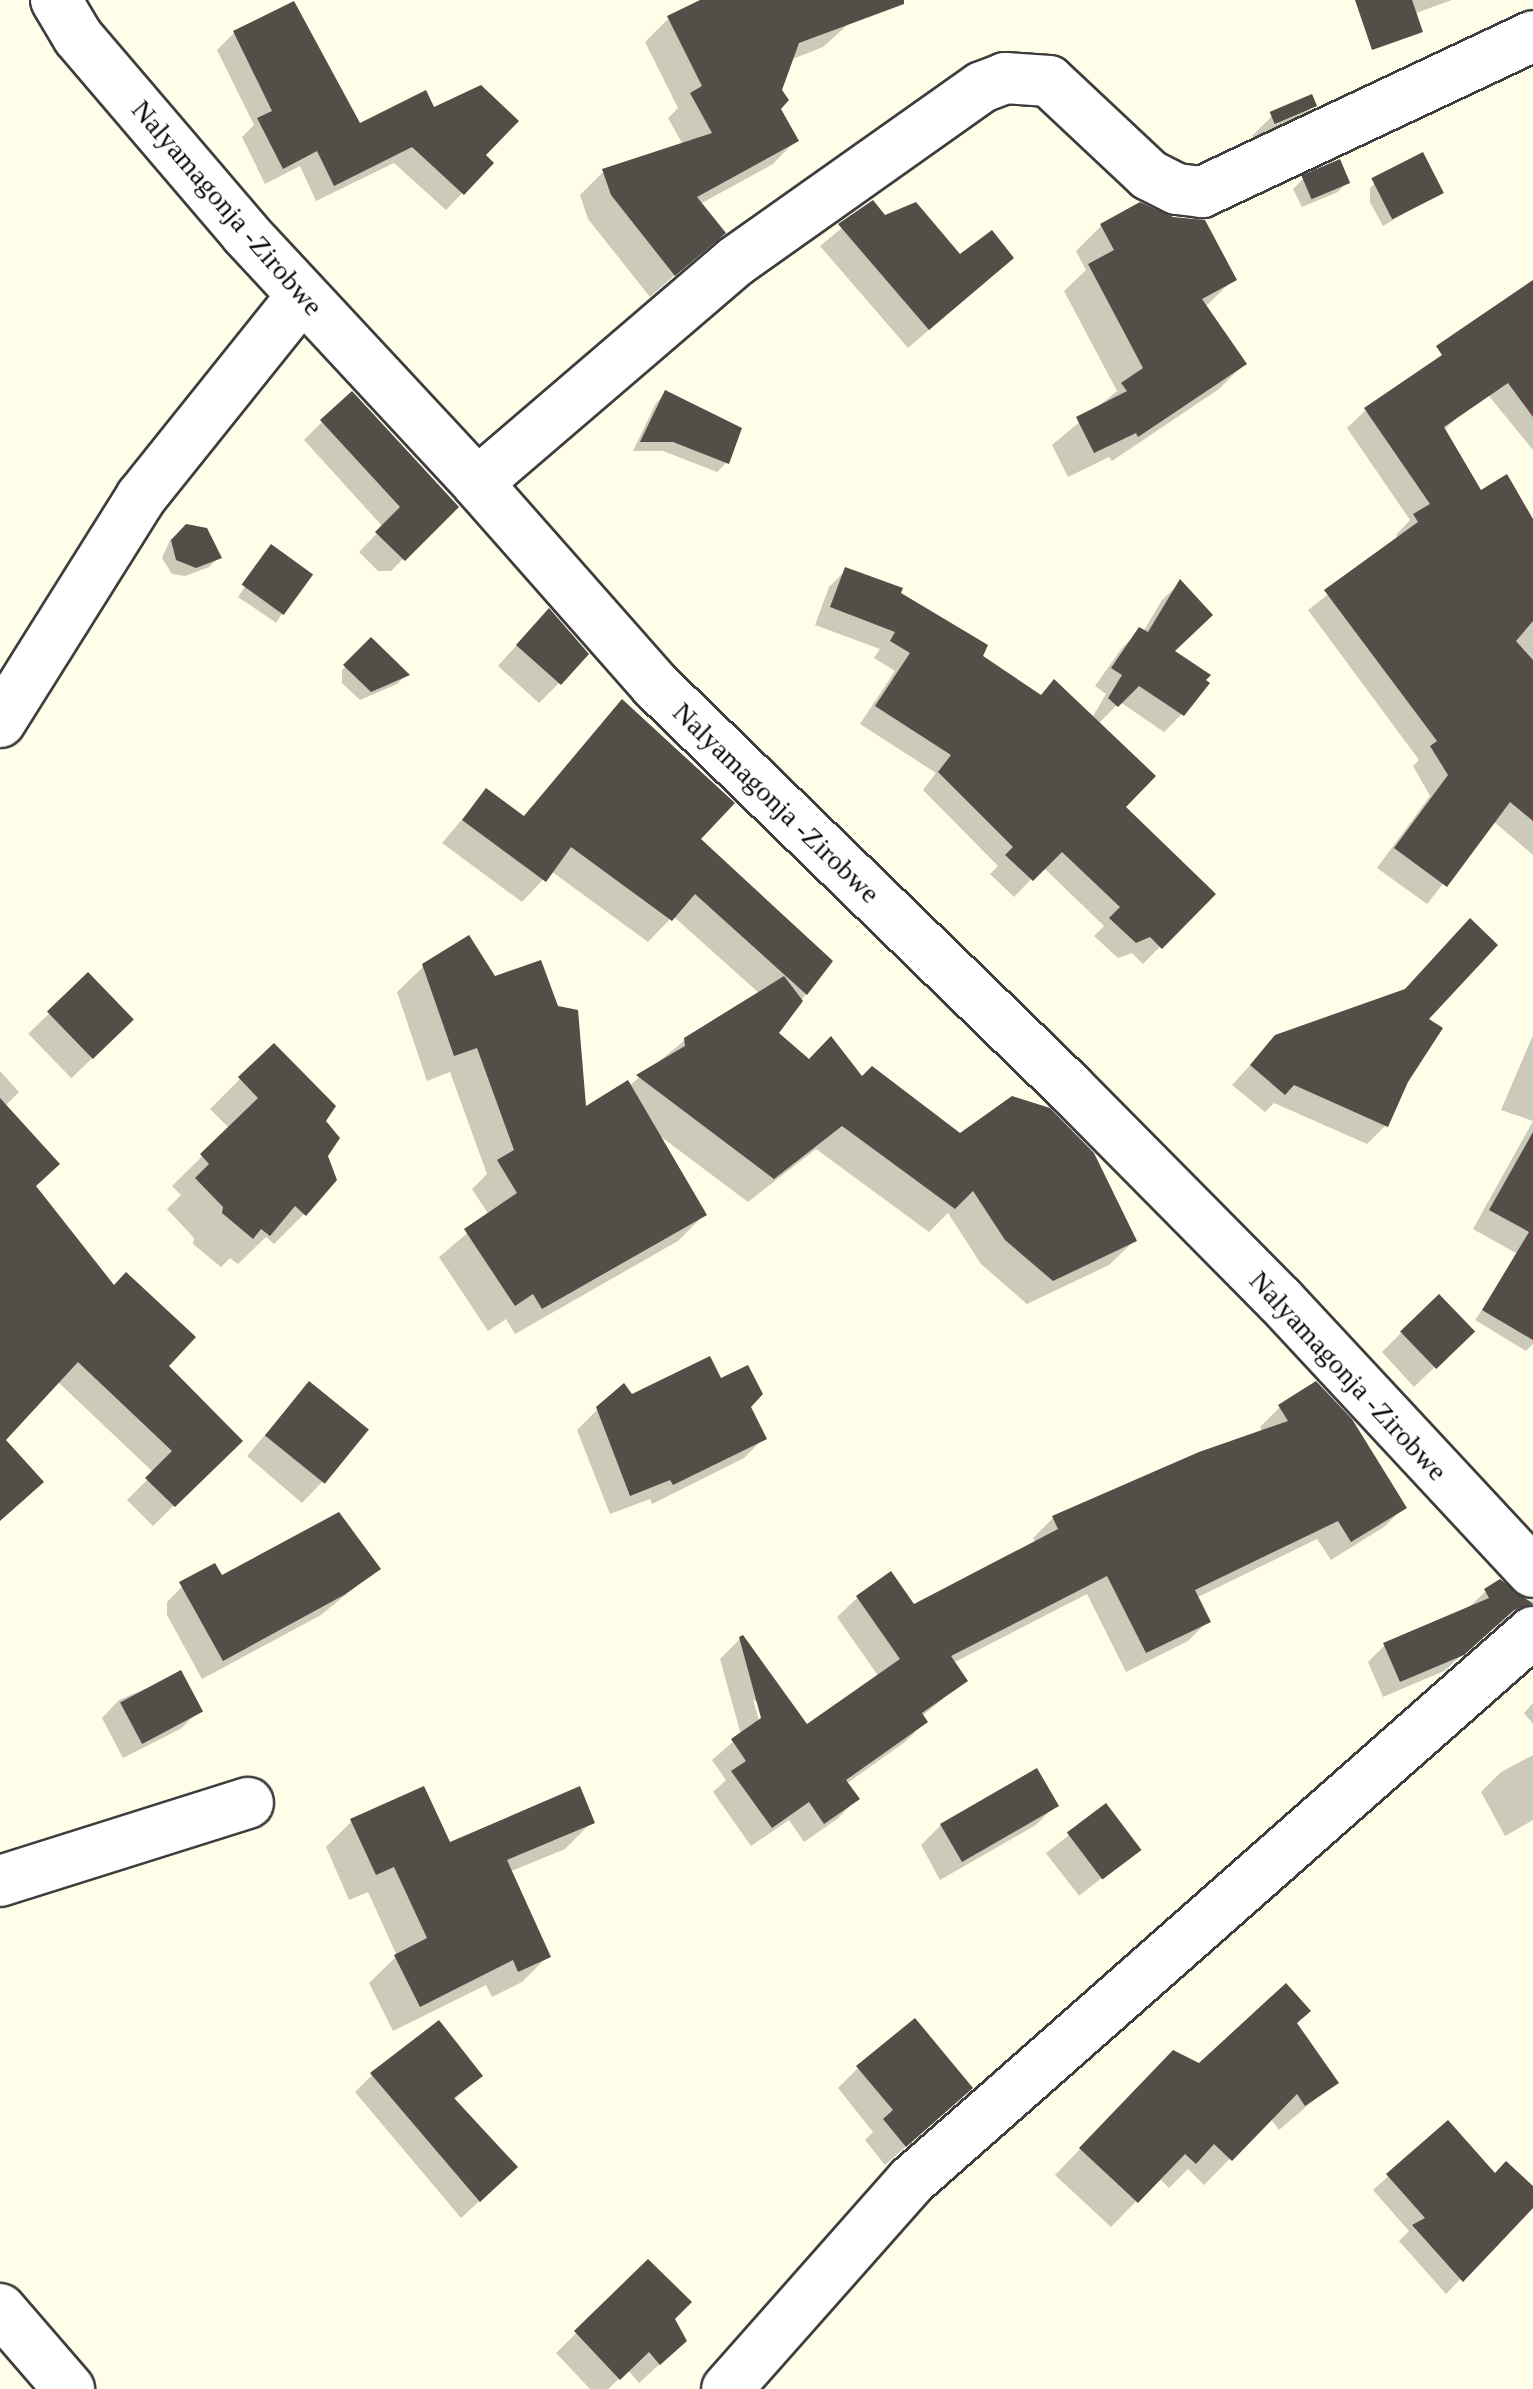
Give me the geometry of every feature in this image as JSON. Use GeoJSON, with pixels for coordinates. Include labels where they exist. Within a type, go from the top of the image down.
{"type":"FeatureCollection","features":[{"type":"Feature","properties":{"kind":"street","name":"Nalyamagonja -Zirobwe"},"geometry":{"type":"LineString","coordinates":[[56,0],[78,37],[302,296],[477,483],[655,685],[1070,1088],[1280,1300],[1533,1572]]}},
{"type":"Feature","properties":{"kind":"street"},"geometry":{"type":"LineString","coordinates":[[477,483],[736,262],[982,87],[1006,78],[1049,82],[1149,175],[1176,188],[1202,192],[1533,36]]}},
{"type":"Feature","properties":{"kind":"street"},"geometry":{"type":"LineString","coordinates":[[0,722],[141,497],[302,296]]}},
{"type":"Feature","properties":{"kind":"street"},"geometry":{"type":"LineString","coordinates":[[727,2389],[911,2181],[1533,1632]]}},
{"type":"Feature","properties":{"kind":"street"},"geometry":{"type":"LineString","coordinates":[[0,1880],[248,1803]]}},
{"type":"Feature","properties":{"kind":"street"},"geometry":{"type":"LineString","coordinates":[[0,2309],[68,2389]]}},
{"type":"Feature","properties":{"kind":"building"},"geometry":{"type":"Polygon","coordinates":[[[700,0],[904,0],[904,4],[799,43],[782,90],[789,100],[781,109],[799,141],[697,197],[726,233],[675,276],[611,195],[602,169],[712,133],[690,93],[702,86],[667,16],[700,0]]]}},
{"type":"Feature","properties":{"kind":"building"},"geometry":{"type":"Polygon","coordinates":[[[1355,0],[1412,0],[1423,32],[1372,50],[1355,0]]]}},
{"type":"Feature","properties":{"kind":"building"},"geometry":{"type":"Polygon","coordinates":[[[294,1],[360,123],[426,90],[434,107],[481,85],[519,121],[486,155],[494,163],[464,195],[412,147],[334,186],[317,151],[283,169],[257,118],[272,111],[233,31],[294,1]]]}},
{"type":"Feature","properties":{"kind":"building"},"geometry":{"type":"Polygon","coordinates":[[[1312,94],[1317,106],[1275,124],[1270,112],[1312,94]]]}},
{"type":"Feature","properties":{"kind":"building"},"geometry":{"type":"Polygon","coordinates":[[[1423,152],[1444,193],[1392,219],[1371,178],[1423,152]]]}},
{"type":"Feature","properties":{"kind":"building"},"geometry":{"type":"Polygon","coordinates":[[[1340,159],[1350,183],[1311,199],[1301,175],[1340,159]]]}},
{"type":"Feature","properties":{"kind":"building"},"geometry":{"type":"Polygon","coordinates":[[[873,200],[885,215],[916,202],[960,254],[992,230],[1014,258],[929,330],[838,224],[873,200]]]}},
{"type":"Feature","properties":{"kind":"building"},"geometry":{"type":"Polygon","coordinates":[[[1140,202],[1173,217],[1205,220],[1237,280],[1202,299],[1247,364],[1138,437],[1136,433],[1094,453],[1076,417],[1127,391],[1121,383],[1143,368],[1088,264],[1114,250],[1100,224],[1140,202]]]}},
{"type":"Feature","properties":{"kind":"building"},"geometry":{"type":"Polygon","coordinates":[[[1533,280],[1533,417],[1508,383],[1444,427],[1481,490],[1507,474],[1533,519],[1533,621],[1516,641],[1533,660],[1533,821],[1510,802],[1447,887],[1394,848],[1448,775],[1430,746],[1437,741],[1324,590],[1418,522],[1413,514],[1430,504],[1364,408],[1442,355],[1436,346],[1533,280]]]}},
{"type":"Feature","properties":{"kind":"building"},"geometry":{"type":"Polygon","coordinates":[[[665,390],[742,428],[729,464],[673,442],[640,442],[665,390]]]}},
{"type":"Feature","properties":{"kind":"building"},"geometry":{"type":"Polygon","coordinates":[[[352,391],[459,507],[405,561],[375,532],[400,507],[320,420],[352,391]]]}},
{"type":"Feature","properties":{"kind":"building"},"geometry":{"type":"Polygon","coordinates":[[[186,524],[207,528],[222,558],[196,568],[176,560],[171,540],[186,524]]]}},
{"type":"Feature","properties":{"kind":"building"},"geometry":{"type":"Polygon","coordinates":[[[271,544],[313,575],[284,615],[242,584],[271,544]]]}},
{"type":"Feature","properties":{"kind":"building"},"geometry":{"type":"Polygon","coordinates":[[[845,567],[903,588],[901,593],[988,645],[983,656],[1041,695],[1054,679],[1156,776],[1126,807],[1216,894],[1162,949],[1150,937],[1136,943],[1109,918],[1120,907],[1062,852],[1033,881],[1005,855],[1013,847],[938,772],[951,755],[875,706],[910,653],[890,641],[895,632],[830,607],[845,567]]]}},
{"type":"Feature","properties":{"kind":"building"},"geometry":{"type":"Polygon","coordinates":[[[1180,579],[1213,615],[1175,651],[1211,675],[1206,680],[1210,683],[1184,716],[1139,686],[1118,707],[1108,698],[1122,675],[1111,668],[1139,627],[1148,632],[1180,579]]]}},
{"type":"Feature","properties":{"kind":"building"},"geometry":{"type":"Polygon","coordinates":[[[549,608],[589,654],[561,685],[516,645],[549,608]]]}},
{"type":"Feature","properties":{"kind":"building"},"geometry":{"type":"Polygon","coordinates":[[[371,637],[410,675],[371,692],[343,665],[371,637]]]}},
{"type":"Feature","properties":{"kind":"building"},"geometry":{"type":"Polygon","coordinates":[[[622,699],[735,803],[701,839],[833,961],[807,995],[695,894],[672,921],[571,847],[546,882],[462,820],[486,788],[524,816],[622,699]]]}},
{"type":"Feature","properties":{"kind":"building"},"geometry":{"type":"Polygon","coordinates":[[[1470,918],[1498,945],[1429,1019],[1443,1028],[1408,1082],[1388,1127],[1294,1085],[1285,1095],[1250,1065],[1275,1035],[1405,989],[1470,918]]]}},
{"type":"Feature","properties":{"kind":"building"},"geometry":{"type":"Polygon","coordinates":[[[469,935],[495,976],[541,960],[558,1006],[578,1010],[586,1106],[628,1080],[707,1215],[542,1309],[533,1294],[515,1306],[464,1229],[517,1193],[497,1160],[514,1150],[477,1048],[454,1056],[422,964],[469,935]]]}},
{"type":"Feature","properties":{"kind":"building"},"geometry":{"type":"Polygon","coordinates":[[[88,972],[134,1019],[93,1059],[47,1012],[88,972]]]}},
{"type":"Feature","properties":{"kind":"building"},"geometry":{"type":"Polygon","coordinates":[[[784,976],[803,1001],[779,1033],[809,1059],[831,1036],[862,1076],[872,1066],[960,1133],[1012,1096],[1050,1108],[1094,1153],[1137,1241],[1053,1281],[1005,1240],[973,1191],[955,1209],[842,1126],[774,1179],[636,1075],[685,1046],[684,1038],[784,976]]]}},
{"type":"Feature","properties":{"kind":"building"},"geometry":{"type":"Polygon","coordinates":[[[274,1043],[336,1106],[326,1121],[340,1138],[328,1156],[337,1180],[306,1216],[295,1206],[270,1236],[261,1229],[253,1239],[222,1213],[223,1207],[195,1178],[209,1164],[200,1154],[258,1098],[238,1077],[274,1043]]]}},
{"type":"Feature","properties":{"kind":"building"},"geometry":{"type":"Polygon","coordinates":[[[0,1098],[60,1164],[36,1186],[114,1285],[126,1272],[196,1337],[169,1366],[243,1441],[175,1507],[145,1478],[172,1451],[78,1362],[6,1440],[44,1482],[0,1521],[0,1098]]]}},
{"type":"Feature","properties":{"kind":"building"},"geometry":{"type":"Polygon","coordinates":[[[1533,1132],[1533,1340],[1482,1310],[1529,1232],[1489,1210],[1533,1132]]]}},
{"type":"Feature","properties":{"kind":"building"},"geometry":{"type":"Polygon","coordinates":[[[1439,1294],[1475,1331],[1436,1369],[1400,1332],[1439,1294]]]}},
{"type":"Feature","properties":{"kind":"building"},"geometry":{"type":"Polygon","coordinates":[[[710,1356],[721,1378],[748,1365],[763,1394],[751,1407],[767,1439],[673,1485],[670,1480],[630,1496],[596,1407],[624,1383],[632,1394],[710,1356]]]}},
{"type":"Feature","properties":{"kind":"building"},"geometry":{"type":"Polygon","coordinates":[[[309,1381],[369,1429],[325,1484],[265,1435],[309,1381]]]}},
{"type":"Feature","properties":{"kind":"building"},"geometry":{"type":"Polygon","coordinates":[[[1316,1381],[1352,1419],[1407,1508],[1351,1542],[1338,1521],[1195,1590],[1211,1622],[1146,1653],[1107,1576],[951,1656],[968,1681],[922,1713],[928,1722],[846,1780],[860,1799],[824,1824],[809,1802],[772,1828],[731,1771],[746,1761],[731,1739],[761,1718],[739,1637],[743,1635],[807,1724],[900,1659],[856,1596],[891,1571],[914,1604],[1058,1529],[1052,1516],[1199,1452],[1288,1421],[1278,1405],[1316,1381]]]}},
{"type":"Feature","properties":{"kind":"building"},"geometry":{"type":"Polygon","coordinates":[[[339,1512],[381,1569],[344,1595],[223,1661],[179,1582],[215,1563],[222,1575],[339,1512]]]}},
{"type":"Feature","properties":{"kind":"building"},"geometry":{"type":"Polygon","coordinates":[[[1500,1579],[1533,1604],[1514,1610],[1464,1655],[1400,1682],[1383,1643],[1489,1598],[1484,1589],[1500,1579]]]}},
{"type":"Feature","properties":{"kind":"building"},"geometry":{"type":"Polygon","coordinates":[[[181,1670],[203,1711],[142,1744],[120,1702],[181,1670]]]}},
{"type":"Feature","properties":{"kind":"building"},"geometry":{"type":"Polygon","coordinates":[[[1037,1768],[1059,1806],[962,1862],[940,1824],[1037,1768]]]}},
{"type":"Feature","properties":{"kind":"building"},"geometry":{"type":"Polygon","coordinates":[[[424,1786],[450,1842],[580,1786],[595,1823],[507,1860],[551,1957],[518,1972],[513,1960],[420,2007],[394,1955],[427,1938],[394,1867],[376,1875],[350,1819],[424,1786]]]}},
{"type":"Feature","properties":{"kind":"building"},"geometry":{"type":"Polygon","coordinates":[[[1106,1803],[1142,1850],[1102,1880],[1067,1832],[1106,1803]]]}},
{"type":"Feature","properties":{"kind":"building"},"geometry":{"type":"Polygon","coordinates":[[[1286,1983],[1311,2011],[1297,2023],[1339,2083],[1305,2106],[1297,2094],[1232,2161],[1214,2144],[1196,2164],[1185,2154],[1138,2203],[1079,2148],[1173,2050],[1199,2063],[1286,1983]]]}},
{"type":"Feature","properties":{"kind":"building"},"geometry":{"type":"Polygon","coordinates":[[[915,2018],[973,2088],[906,2147],[883,2119],[893,2110],[856,2066],[915,2018]]]}},
{"type":"Feature","properties":{"kind":"building"},"geometry":{"type":"Polygon","coordinates":[[[439,2020],[483,2076],[454,2098],[518,2167],[480,2202],[370,2073],[439,2020]]]}},
{"type":"Feature","properties":{"kind":"building"},"geometry":{"type":"Polygon","coordinates":[[[1448,2120],[1495,2173],[1506,2161],[1533,2186],[1533,2208],[1463,2282],[1412,2225],[1425,2218],[1386,2174],[1448,2120]]]}},
{"type":"Feature","properties":{"kind":"building"},"geometry":{"type":"Polygon","coordinates":[[[648,2259],[692,2302],[675,2319],[687,2341],[660,2365],[649,2352],[620,2380],[574,2331],[648,2259]]]}}]}
